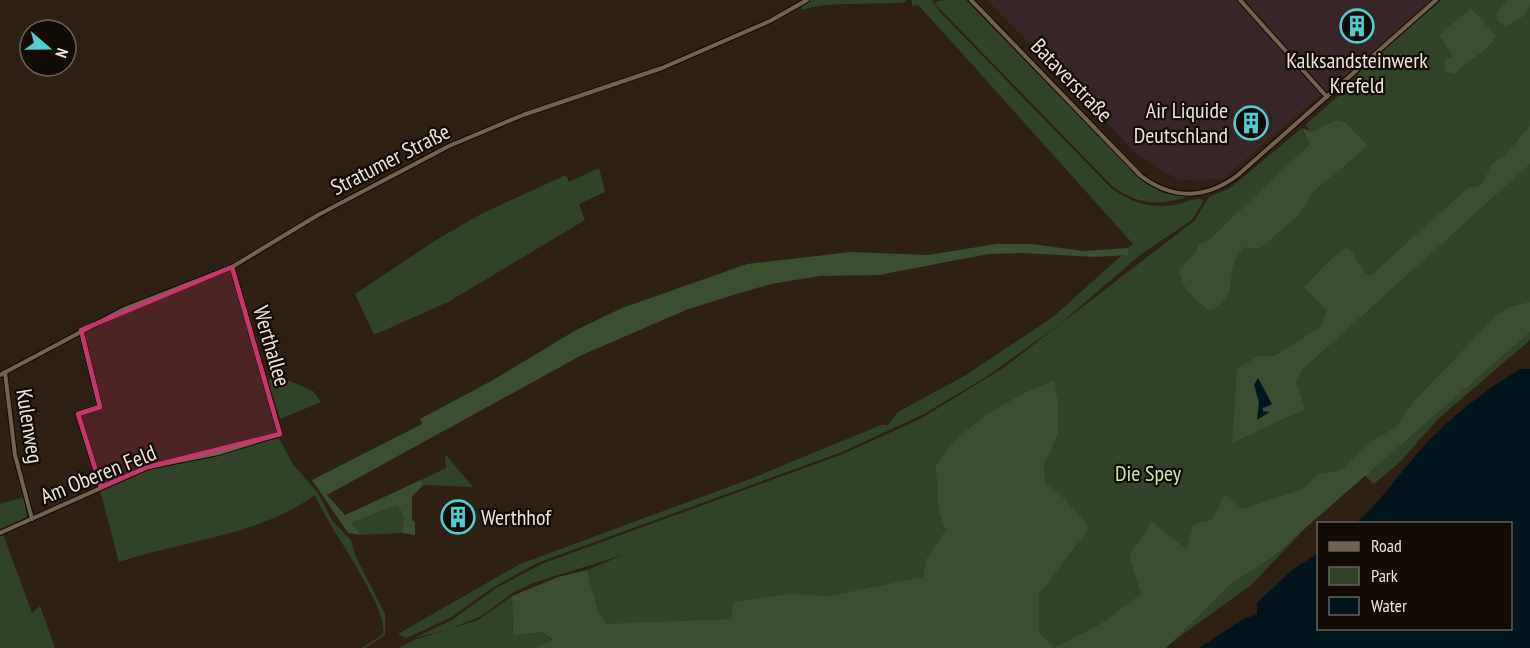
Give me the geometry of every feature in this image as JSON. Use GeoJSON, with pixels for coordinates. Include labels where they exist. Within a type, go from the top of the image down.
{"type":"FeatureCollection","features":[{"type":"Feature","properties":{"kind":"street","name":"Stratumer Straße"},"geometry":{"type":"LineString","coordinates":[[0,375],[124,309],[232,267],[318,215],[449,146],[523,115],[662,68],[770,21],[807,0]]}},
{"type":"Feature","properties":{"kind":"street","name":"Bataverstraße"},"geometry":{"type":"LineString","coordinates":[[971,0],[1141,176],[1173,193],[1197,194],[1224,185],[1436,0]]}},
{"type":"Feature","properties":{"kind":"street"},"geometry":{"type":"LineString","coordinates":[[1240,0],[1327,97]]}},
{"type":"Feature","properties":{"kind":"street","name":"Werthallee"},"geometry":{"type":"LineString","coordinates":[[232,267],[280,434]]}},
{"type":"Feature","properties":{"kind":"street"},"geometry":{"type":"LineString","coordinates":[[81,330],[100,406],[78,414],[101,487]]}},
{"type":"Feature","properties":{"kind":"street","name":"Kulenweg"},"geometry":{"type":"LineString","coordinates":[[5,372],[15,455],[32,519]]}},
{"type":"Feature","properties":{"kind":"street","name":"Am Oberen Feld"},"geometry":{"type":"LineString","coordinates":[[0,533],[148,467],[218,453],[280,434]]}},
{"type":"Feature","properties":{"kind":"highlighted area"},"geometry":{"type":"Polygon","coordinates":[[[232,267],[280,434],[148,467],[101,487],[78,414],[100,407],[81,330],[232,267]]]}},
{"type":"Feature","properties":{"kind":"shaded area"},"geometry":{"type":"Polygon","coordinates":[[[987,0],[1433,0],[1328,92],[1316,99],[1223,179],[1178,180],[1137,154],[987,0]]]}},
{"type":"Feature","properties":{"kind":"green space"},"geometry":{"type":"Polygon","coordinates":[[[811,0],[906,0],[906,2],[826,5],[802,10],[801,6],[811,0]]]}},
{"type":"Feature","properties":{"kind":"green space"},"geometry":{"type":"Polygon","coordinates":[[[912,0],[932,0],[940,12],[1112,189],[1134,201],[1157,206],[1201,199],[1203,202],[1192,220],[1140,255],[1060,324],[986,377],[924,414],[842,452],[537,563],[492,588],[450,618],[405,638],[398,634],[520,564],[750,479],[881,425],[888,425],[898,412],[966,375],[1053,317],[1122,255],[1129,255],[1128,248],[1133,244],[918,5],[912,6],[912,0]]]}},
{"type":"Feature","properties":{"kind":"green space"},"geometry":{"type":"Polygon","coordinates":[[[966,0],[1144,181],[1161,192],[1187,197],[1167,202],[1148,202],[1130,197],[1112,186],[936,5],[935,2],[966,0]]]}},
{"type":"Feature","properties":{"kind":"green space","name":"Die Spey"},"geometry":{"type":"Polygon","coordinates":[[[1441,0],[1530,0],[1530,340],[1439,418],[1400,462],[1374,484],[1360,471],[1251,585],[1164,648],[581,648],[587,570],[623,555],[533,583],[514,592],[480,617],[447,630],[414,638],[452,620],[496,588],[544,563],[843,454],[920,419],[1003,368],[1194,221],[1209,197],[1230,188],[1302,128],[1304,135],[1310,130],[1305,125],[1347,88],[1362,69],[1441,0]]]}},
{"type":"Feature","properties":{"kind":"green space"},"geometry":{"type":"Polygon","coordinates":[[[1507,0],[1530,0],[1526,13],[1506,26],[1497,21],[1497,12],[1507,0]]]}},
{"type":"Feature","properties":{"kind":"green space"},"geometry":{"type":"Polygon","coordinates":[[[1471,8],[1496,36],[1488,47],[1455,74],[1444,71],[1446,58],[1454,58],[1439,35],[1471,8]]]}},
{"type":"Feature","properties":{"kind":"green space"},"geometry":{"type":"Polygon","coordinates":[[[1337,120],[1345,122],[1368,146],[1314,191],[1298,216],[1259,249],[1245,247],[1233,265],[1230,287],[1225,300],[1210,311],[1190,294],[1179,270],[1195,253],[1199,244],[1209,240],[1310,144],[1302,128],[1312,132],[1337,120]]]}},
{"type":"Feature","properties":{"kind":"green space"},"geometry":{"type":"Polygon","coordinates":[[[1530,126],[1530,164],[1303,369],[1296,381],[1305,409],[1232,443],[1237,369],[1258,356],[1275,356],[1320,327],[1327,310],[1304,287],[1330,260],[1346,248],[1350,249],[1365,273],[1370,276],[1468,188],[1477,187],[1484,181],[1491,165],[1505,155],[1530,126]]]}},
{"type":"Feature","properties":{"kind":"green space"},"geometry":{"type":"Polygon","coordinates":[[[599,168],[605,192],[579,204],[585,220],[448,302],[374,335],[355,294],[436,240],[483,213],[566,175],[569,182],[599,168]]]}},
{"type":"Feature","properties":{"kind":"green space"},"geometry":{"type":"Polygon","coordinates":[[[996,244],[1032,244],[1083,251],[1128,248],[1129,255],[1095,257],[1024,253],[988,254],[879,275],[820,276],[771,284],[686,310],[582,355],[327,495],[345,515],[421,480],[423,485],[412,497],[412,520],[415,522],[415,535],[402,533],[404,518],[398,505],[351,523],[361,535],[348,533],[312,480],[422,424],[420,419],[493,380],[576,330],[622,308],[747,264],[851,252],[928,255],[996,244]]]}},
{"type":"Feature","properties":{"kind":"green space"},"geometry":{"type":"Polygon","coordinates":[[[1530,302],[1530,332],[1271,558],[1229,585],[1166,648],[1054,648],[1104,622],[1141,594],[1129,556],[1152,522],[1187,549],[1193,524],[1212,520],[1225,494],[1242,509],[1303,489],[1317,474],[1340,471],[1372,441],[1396,427],[1415,400],[1498,314],[1510,307],[1530,302]]]}},
{"type":"Feature","properties":{"kind":"green space"},"geometry":{"type":"Polygon","coordinates":[[[282,378],[313,391],[321,402],[280,419],[268,380],[282,378]]]}},
{"type":"Feature","properties":{"kind":"green space"},"geometry":{"type":"Polygon","coordinates":[[[1054,381],[1058,402],[1058,434],[1044,464],[1045,483],[1065,499],[1090,528],[1039,594],[1039,633],[1054,648],[535,648],[553,640],[543,632],[513,636],[512,596],[558,577],[587,570],[598,612],[606,624],[731,619],[734,602],[789,594],[830,596],[923,577],[927,558],[946,530],[939,512],[935,469],[943,455],[955,441],[986,416],[1021,395],[1054,381]]]}},
{"type":"Feature","properties":{"kind":"green space"},"geometry":{"type":"Polygon","coordinates":[[[279,438],[292,463],[318,493],[333,522],[351,540],[355,555],[385,614],[385,635],[365,648],[362,648],[383,634],[377,605],[315,495],[270,520],[220,536],[119,562],[100,490],[148,469],[279,438]]]}},
{"type":"Feature","properties":{"kind":"green space"},"geometry":{"type":"Polygon","coordinates":[[[445,454],[473,487],[423,485],[421,480],[446,468],[445,454]]]}},
{"type":"Feature","properties":{"kind":"green space"},"geometry":{"type":"Polygon","coordinates":[[[24,497],[27,517],[0,529],[0,504],[24,497]]]}},
{"type":"Feature","properties":{"kind":"green space"},"geometry":{"type":"Polygon","coordinates":[[[398,505],[404,518],[402,533],[361,535],[350,523],[398,505]]]}},
{"type":"Feature","properties":{"kind":"green space"},"geometry":{"type":"Polygon","coordinates":[[[3,534],[32,613],[40,606],[55,648],[0,648],[0,535],[3,534]]]}},
{"type":"Feature","properties":{"kind":"green space"},"geometry":{"type":"Polygon","coordinates":[[[512,596],[513,636],[544,632],[553,641],[535,648],[399,648],[414,640],[478,620],[512,596]]]}},
{"type":"Feature","properties":{"kind":"water"},"geometry":{"type":"Polygon","coordinates":[[[1520,369],[1530,369],[1530,648],[1199,648],[1242,620],[1257,614],[1257,603],[1292,570],[1317,554],[1317,630],[1512,630],[1512,522],[1357,522],[1374,506],[1445,425],[1494,386],[1520,369]]]}},
{"type":"Feature","properties":{"kind":"water"},"geometry":{"type":"Polygon","coordinates":[[[1258,378],[1272,404],[1263,408],[1263,411],[1270,412],[1257,420],[1259,402],[1254,385],[1258,378]]]}},
{"type":"Feature","properties":{"kind":"place","name":"Kalksandsteinwerk Krefeld"},"geometry":{"type":"Point","coordinates":[1357,26]}},
{"type":"Feature","properties":{"kind":"place","name":"Air Liquide Deutschland"},"geometry":{"type":"Point","coordinates":[1251,123]}},
{"type":"Feature","properties":{"kind":"place","name":"Werthhof"},"geometry":{"type":"Point","coordinates":[458,517]}}]}
